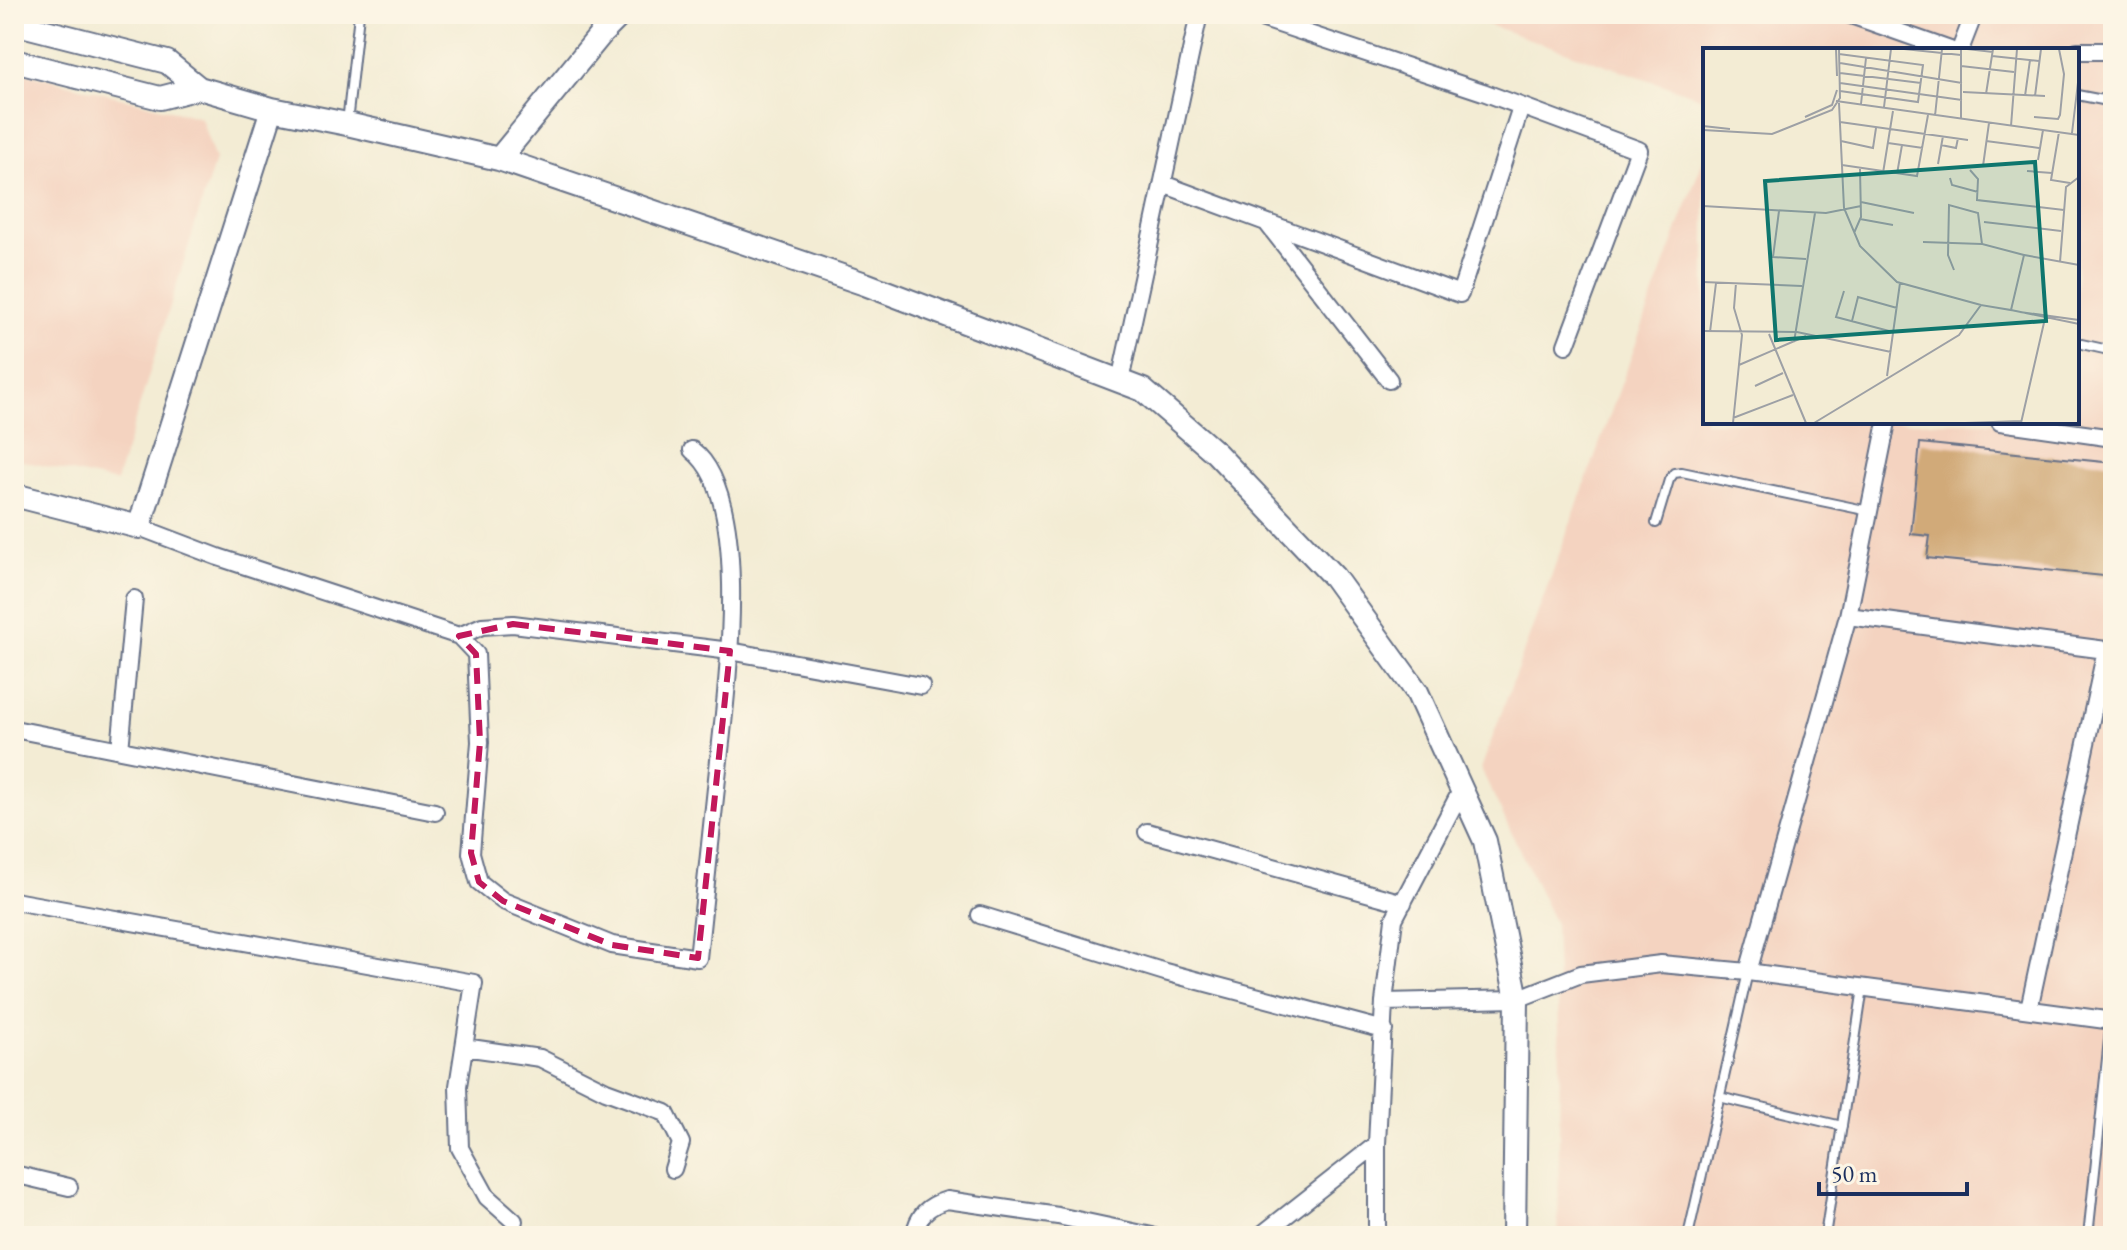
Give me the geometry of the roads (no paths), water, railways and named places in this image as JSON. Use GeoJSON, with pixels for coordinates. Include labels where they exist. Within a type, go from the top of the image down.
{"type":"FeatureCollection","features":[{"type":"Feature","properties":{"kind":"street"},"geometry":{"type":"LineString","coordinates":[[499,159],[621,14]]}},
{"type":"Feature","properties":{"kind":"street"},"geometry":{"type":"LineString","coordinates":[[1120,381],[1199,14]]}},
{"type":"Feature","properties":{"kind":"street"},"geometry":{"type":"LineString","coordinates":[[1249,14],[1639,150],[1566,345]]}},
{"type":"Feature","properties":{"kind":"street"},"geometry":{"type":"LineString","coordinates":[[1848,14],[1944,48]]}},
{"type":"Feature","properties":{"kind":"street"},"geometry":{"type":"LineString","coordinates":[[1869,21],[1887,14]]}},
{"type":"Feature","properties":{"kind":"street"},"geometry":{"type":"LineString","coordinates":[[1961,48],[1974,14]]}},
{"type":"Feature","properties":{"kind":"street"},"geometry":{"type":"LineString","coordinates":[[14,23],[167,62],[199,88],[272,109],[499,159],[865,284],[1143,390],[1216,453],[1334,577],[1417,692],[1485,841],[1517,999],[1514,1236]]}},
{"type":"Feature","properties":{"kind":"street"},"geometry":{"type":"LineString","coordinates":[[2079,51],[2113,51]]}},
{"type":"Feature","properties":{"kind":"street"},"geometry":{"type":"LineString","coordinates":[[14,61],[160,98],[199,88]]}},
{"type":"Feature","properties":{"kind":"street"},"geometry":{"type":"LineString","coordinates":[[1163,184],[1460,294],[1521,107]]}},
{"type":"Feature","properties":{"kind":"street"},"geometry":{"type":"LineString","coordinates":[[139,527],[272,109]]}},
{"type":"Feature","properties":{"kind":"street"},"geometry":{"type":"LineString","coordinates":[[1266,222],[1389,380]]}},
{"type":"Feature","properties":{"kind":"street"},"geometry":{"type":"LineString","coordinates":[[1748,972],[1848,616],[1887,424]]}},
{"type":"Feature","properties":{"kind":"street"},"geometry":{"type":"LineString","coordinates":[[2014,424],[2113,438]]}},
{"type":"Feature","properties":{"kind":"street"},"geometry":{"type":"LineString","coordinates":[[14,495],[139,527],[218,557],[459,636],[476,654],[480,742],[471,853],[479,882],[503,901],[612,945],[698,958],[730,651],[731,574],[726,521],[714,477],[704,459],[692,450]]}},
{"type":"Feature","properties":{"kind":"street"},"geometry":{"type":"LineString","coordinates":[[120,750],[134,599]]}},
{"type":"Feature","properties":{"kind":"street"},"geometry":{"type":"LineString","coordinates":[[1848,616],[2106,650],[2029,1009]]}},
{"type":"Feature","properties":{"kind":"street"},"geometry":{"type":"LineString","coordinates":[[459,636],[482,626],[513,624],[730,651],[921,686]]}},
{"type":"Feature","properties":{"kind":"street"},"geometry":{"type":"LineString","coordinates":[[14,729],[435,812]]}},
{"type":"Feature","properties":{"kind":"street"},"geometry":{"type":"LineString","coordinates":[[1377,1236],[1377,1144],[1384,1002],[1394,919],[1462,789]]}},
{"type":"Feature","properties":{"kind":"street"},"geometry":{"type":"LineString","coordinates":[[1147,832],[1403,903]]}},
{"type":"Feature","properties":{"kind":"street"},"geometry":{"type":"LineString","coordinates":[[14,901],[474,983],[458,1086],[460,1148],[487,1197],[514,1221]]}},
{"type":"Feature","properties":{"kind":"street"},"geometry":{"type":"LineString","coordinates":[[980,915],[1165,972],[1384,1030]]}},
{"type":"Feature","properties":{"kind":"street"},"geometry":{"type":"LineString","coordinates":[[1384,1002],[1517,999],[1581,974],[1661,964],[1748,972],[2112,1021]]}},
{"type":"Feature","properties":{"kind":"street"},"geometry":{"type":"LineString","coordinates":[[464,1047],[540,1058],[606,1091],[666,1113],[681,1143],[673,1169]]}},
{"type":"Feature","properties":{"kind":"street"},"geometry":{"type":"LineString","coordinates":[[1260,1236],[1377,1144]]}},
{"type":"Feature","properties":{"kind":"street"},"geometry":{"type":"LineString","coordinates":[[14,1174],[69,1187]]}},
{"type":"Feature","properties":{"kind":"street"},"geometry":{"type":"LineString","coordinates":[[914,1236],[917,1223],[929,1205],[947,1200],[1088,1229],[1152,1236]]}},
{"type":"Feature","properties":{"kind":"lane"},"geometry":{"type":"LineString","coordinates":[[347,124],[359,14]]}},
{"type":"Feature","properties":{"kind":"lane"},"geometry":{"type":"LineString","coordinates":[[2079,95],[2113,102]]}},
{"type":"Feature","properties":{"kind":"lane"},"geometry":{"type":"LineString","coordinates":[[2079,343],[2113,351]]}},
{"type":"Feature","properties":{"kind":"lane"},"geometry":{"type":"LineString","coordinates":[[1656,523],[1669,480],[1674,473],[1682,472],[1869,511]]}},
{"type":"Feature","properties":{"kind":"lane"},"geometry":{"type":"LineString","coordinates":[[1688,1236],[1748,972]]}},
{"type":"Feature","properties":{"kind":"lane"},"geometry":{"type":"LineString","coordinates":[[1825,1236],[1863,987]]}},
{"type":"Feature","properties":{"kind":"lane"},"geometry":{"type":"LineString","coordinates":[[2088,1236],[2112,1021]]}},
{"type":"Feature","properties":{"kind":"lane"},"geometry":{"type":"LineString","coordinates":[[1719,1097],[1842,1126]]}}]}
